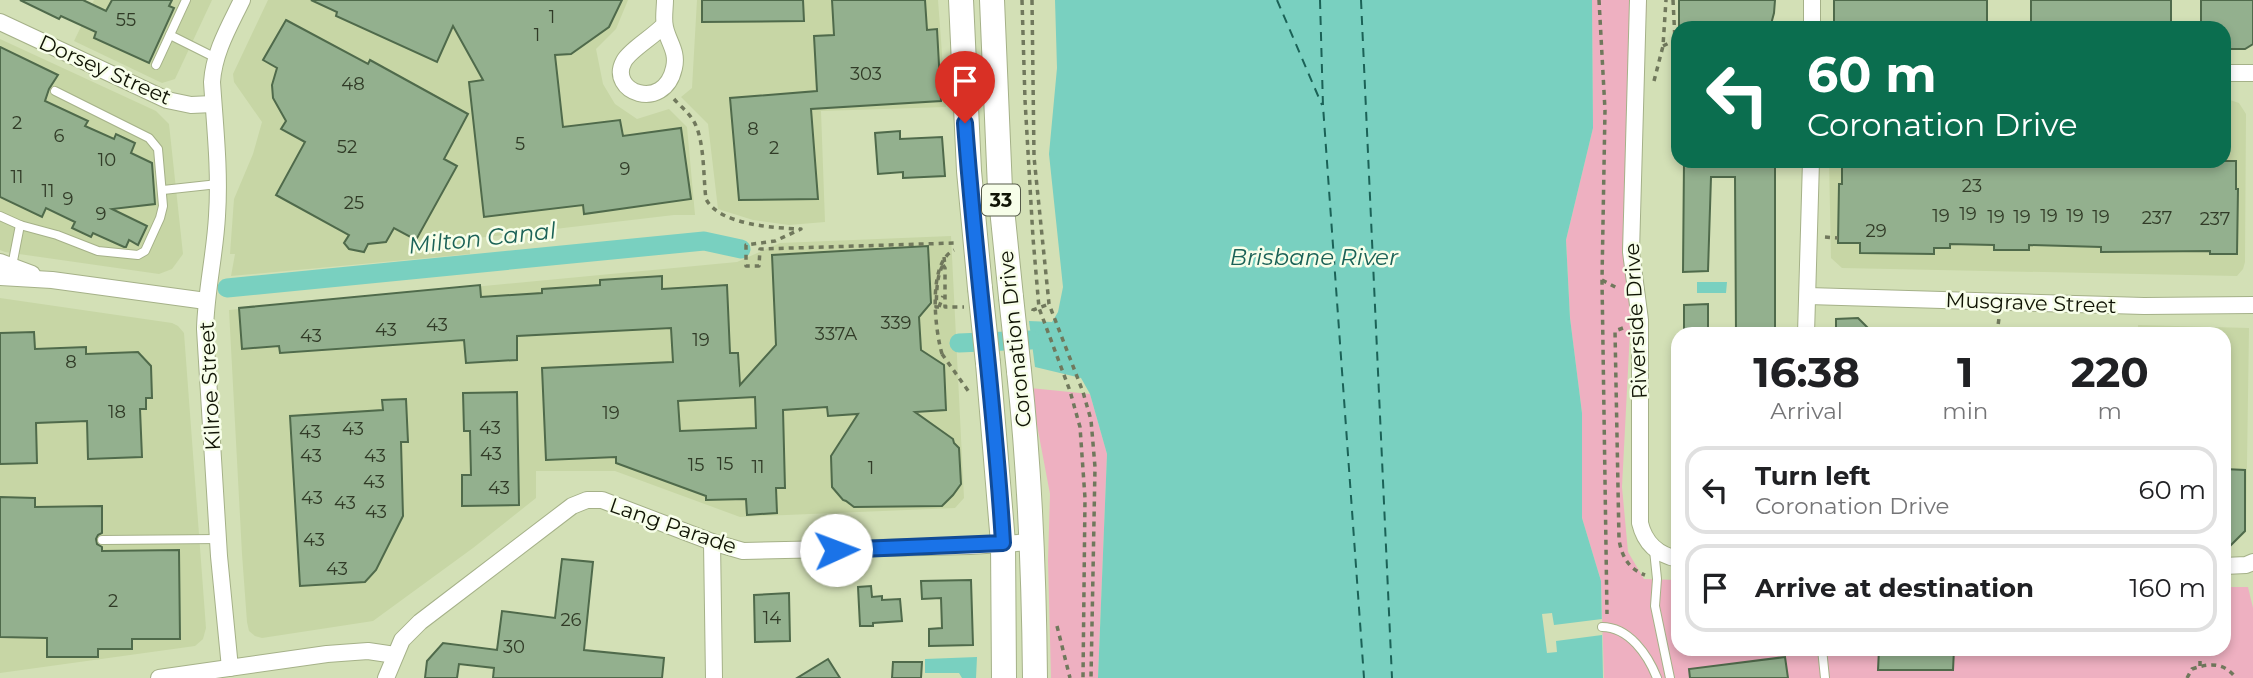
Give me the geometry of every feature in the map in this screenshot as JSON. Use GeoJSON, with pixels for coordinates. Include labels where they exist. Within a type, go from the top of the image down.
{"type":"FeatureCollection","features":[{"type":"Feature","properties":{"kind":"highway","name":"Coronation Drive"},"geometry":{"type":"LineString","coordinates":[[961,0],[968,170],[1003,543],[1004,678]]}},
{"type":"Feature","properties":{"kind":"highway","name":"Coronation Drive"},"geometry":{"type":"LineString","coordinates":[[992,0],[1000,189],[1028,471],[1035,678]]}},
{"type":"Feature","properties":{"kind":"street","name":"Kilroe Street"},"geometry":{"type":"LineString","coordinates":[[230,668],[205,329],[206,301],[215,242],[218,184],[212,82],[216,58],[242,0]]}},
{"type":"Feature","properties":{"kind":"street"},"geometry":{"type":"LineString","coordinates":[[664,26],[665,0]]}},
{"type":"Feature","properties":{"kind":"street","name":"Riverside Drive"},"geometry":{"type":"LineString","coordinates":[[1638,0],[1630,252],[1640,320],[1640,523],[1642,532],[1654,548]]}},
{"type":"Feature","properties":{"kind":"street"},"geometry":{"type":"LineString","coordinates":[[1812,0],[1812,21]]}},
{"type":"Feature","properties":{"kind":"street","name":"Dorsey Street"},"geometry":{"type":"LineString","coordinates":[[0,22],[167,100],[191,105],[214,104]]}},
{"type":"Feature","properties":{"kind":"street"},"geometry":{"type":"LineString","coordinates":[[2231,73],[2253,73]]}},
{"type":"Feature","properties":{"kind":"street"},"geometry":{"type":"LineString","coordinates":[[1806,327],[1811,168]]}},
{"type":"Feature","properties":{"kind":"street"},"geometry":{"type":"LineString","coordinates":[[4,268],[44,279],[206,301]]}},
{"type":"Feature","properties":{"kind":"street","name":"Musgrave Street"},"geometry":{"type":"LineString","coordinates":[[1808,296],[2144,306],[2253,304]]}},
{"type":"Feature","properties":{"kind":"street","name":"Lang Parade"},"geometry":{"type":"LineString","coordinates":[[386,678],[402,640],[420,622],[580,502],[603,500],[712,542],[756,552],[1032,542]]}},
{"type":"Feature","properties":{"kind":"street"},"geometry":{"type":"LineString","coordinates":[[712,542],[714,678]]}},
{"type":"Feature","properties":{"kind":"street"},"geometry":{"type":"LineString","coordinates":[[1654,548],[1671,558]]}},
{"type":"Feature","properties":{"kind":"street"},"geometry":{"type":"LineString","coordinates":[[2231,566],[2253,562]]}},
{"type":"Feature","properties":{"kind":"street"},"geometry":{"type":"LineString","coordinates":[[159,678],[368,651],[395,655]]}},
{"type":"Feature","properties":{"kind":"lane"},"geometry":{"type":"LineString","coordinates":[[156,65],[186,0]]}},
{"type":"Feature","properties":{"kind":"lane"},"geometry":{"type":"LineString","coordinates":[[170,34],[216,58]]}},
{"type":"Feature","properties":{"kind":"lane"},"geometry":{"type":"LineString","coordinates":[[0,216],[20,225],[57,234],[98,251],[138,255],[145,251],[160,218],[163,190],[158,149],[153,141],[55,91]]}},
{"type":"Feature","properties":{"kind":"lane"},"geometry":{"type":"LineString","coordinates":[[163,190],[218,184]]}},
{"type":"Feature","properties":{"kind":"lane"},"geometry":{"type":"LineString","coordinates":[[4,268],[20,225]]}},
{"type":"Feature","properties":{"kind":"lane"},"geometry":{"type":"LineString","coordinates":[[102,540],[219,539]]}},
{"type":"Feature","properties":{"kind":"lane","name":"Riverside Drive"},"geometry":{"type":"LineString","coordinates":[[1654,548],[1656,606],[1670,678]]}},
{"type":"Feature","properties":{"kind":"lane"},"geometry":{"type":"LineString","coordinates":[[1604,627],[1617,630],[1639,646],[1657,678]]}},
{"type":"Feature","properties":{"kind":"lane"},"geometry":{"type":"LineString","coordinates":[[1823,656],[1825,678]]}},
{"type":"Feature","properties":{"kind":"path"},"geometry":{"type":"LineString","coordinates":[[1022,0],[1033,238],[1040,307],[1080,427],[1085,498],[1083,678]]}},
{"type":"Feature","properties":{"kind":"path"},"geometry":{"type":"LineString","coordinates":[[1032,0],[1034,157],[1049,304],[1091,420],[1095,467],[1091,678]]}},
{"type":"Feature","properties":{"kind":"path"},"geometry":{"type":"LineString","coordinates":[[1599,0],[1605,110],[1602,279],[1604,627]]}},
{"type":"Feature","properties":{"kind":"path"},"geometry":{"type":"LineString","coordinates":[[1651,92],[1663,46],[1666,0]]}},
{"type":"Feature","properties":{"kind":"path"},"geometry":{"type":"LineString","coordinates":[[1673,0],[1675,21]]}},
{"type":"Feature","properties":{"kind":"path"},"geometry":{"type":"LineString","coordinates":[[1663,46],[1671,43]]}},
{"type":"Feature","properties":{"kind":"path"},"geometry":{"type":"LineString","coordinates":[[670,95],[694,121],[700,144],[706,199],[710,208],[742,222],[801,229],[775,241],[746,245],[746,266],[759,266],[760,248],[954,243]]}},
{"type":"Feature","properties":{"kind":"path"},"geometry":{"type":"LineString","coordinates":[[1825,237],[1838,238]]}},
{"type":"Feature","properties":{"kind":"path"},"geometry":{"type":"LineString","coordinates":[[954,250],[944,257],[939,274],[935,311],[937,338],[942,354],[969,392]]}},
{"type":"Feature","properties":{"kind":"path"},"geometry":{"type":"LineString","coordinates":[[944,257],[945,307],[948,307]]}},
{"type":"Feature","properties":{"kind":"path"},"geometry":{"type":"LineString","coordinates":[[945,268],[941,266],[936,307],[939,307],[943,296],[945,278]]}},
{"type":"Feature","properties":{"kind":"path"},"geometry":{"type":"LineString","coordinates":[[1035,321],[1033,310],[1049,304]]}},
{"type":"Feature","properties":{"kind":"path"},"geometry":{"type":"LineString","coordinates":[[1998,327],[1999,318]]}},
{"type":"Feature","properties":{"kind":"path"},"geometry":{"type":"LineString","coordinates":[[1055,619],[1070,678]]}},
{"type":"Feature","properties":{"kind":"path"},"geometry":{"type":"LineString","coordinates":[[2200,656],[2200,666]]}},
{"type":"Feature","properties":{"kind":"path"},"geometry":{"type":"LineString","coordinates":[[2187,678],[2192,669],[2207,664],[2223,666],[2236,678]]}},
{"type":"Feature","properties":{"kind":"shaded area"},"geometry":{"type":"Polygon","coordinates":[[[94,0],[212,0],[175,79],[162,83],[74,41],[94,0]]]}},
{"type":"Feature","properties":{"kind":"shaded area"},"geometry":{"type":"Polygon","coordinates":[[[268,0],[628,0],[616,29],[596,49],[603,84],[615,104],[637,119],[669,109],[687,127],[695,215],[674,215],[469,239],[470,254],[231,276],[235,254],[230,254],[234,199],[253,154],[262,122],[234,82],[233,74],[268,0]]]}},
{"type":"Feature","properties":{"kind":"shaded area"},"geometry":{"type":"Polygon","coordinates":[[[697,0],[938,0],[946,107],[821,111],[825,222],[789,225],[753,220],[718,209],[708,124],[681,97],[692,88],[697,0]]]}},
{"type":"Feature","properties":{"kind":"shaded area"},"geometry":{"type":"Polygon","coordinates":[[[1592,0],[1647,0],[1622,487],[1628,552],[1644,579],[1671,580],[1671,656],[2231,656],[2231,587],[2248,587],[2253,608],[2253,678],[1604,678],[1601,581],[1582,518],[1582,413],[1570,318],[1566,240],[1593,128],[1592,0]]]}},
{"type":"Feature","properties":{"kind":"shaded area"},"geometry":{"type":"Polygon","coordinates":[[[0,39],[156,111],[169,124],[183,254],[172,269],[159,274],[0,250],[0,39]]]}},
{"type":"Feature","properties":{"kind":"shaded area"},"geometry":{"type":"Polygon","coordinates":[[[2231,100],[2239,103],[2246,114],[2245,262],[2237,276],[1842,268],[1831,258],[1829,168],[2231,168],[2231,100]]]}},
{"type":"Feature","properties":{"kind":"shaded area"},"geometry":{"type":"Polygon","coordinates":[[[951,236],[964,498],[955,508],[740,517],[615,471],[536,471],[536,498],[373,621],[262,638],[249,631],[242,554],[229,310],[737,262],[780,243],[951,236]]]}},
{"type":"Feature","properties":{"kind":"shaded area"},"geometry":{"type":"Polygon","coordinates":[[[0,298],[172,323],[184,333],[206,628],[203,639],[195,646],[0,673],[0,298]]]}},
{"type":"Feature","properties":{"kind":"shaded area"},"geometry":{"type":"Polygon","coordinates":[[[2138,325],[2212,327],[2138,327],[2138,325]]]}},
{"type":"Feature","properties":{"kind":"shaded area"},"geometry":{"type":"Polygon","coordinates":[[[2231,328],[2249,328],[2246,532],[2231,543],[2231,328]]]}},
{"type":"Feature","properties":{"kind":"shaded area"},"geometry":{"type":"Polygon","coordinates":[[[1030,388],[1090,394],[1107,454],[1098,678],[1051,678],[1048,561],[1050,494],[1030,388]]]}},
{"type":"Feature","properties":{"kind":"water","name":"Brisbane River"},"geometry":{"type":"Polygon","coordinates":[[[1055,0],[1592,0],[1593,128],[1566,240],[1570,318],[1582,413],[1582,518],[1601,581],[1603,678],[1098,678],[1107,454],[1090,394],[1081,378],[1035,367],[1029,321],[1052,322],[1058,312],[1063,287],[1049,154],[1057,68],[1055,0]]]}},
{"type":"Feature","properties":{"kind":"water"},"geometry":{"type":"Polygon","coordinates":[[[1697,282],[1727,282],[1726,293],[1697,293],[1697,282]]]}},
{"type":"Feature","properties":{"kind":"water"},"geometry":{"type":"Polygon","coordinates":[[[977,657],[976,678],[962,678],[959,673],[925,673],[925,659],[977,657]]]}},
{"type":"Feature","properties":{"kind":"pier"},"geometry":{"type":"Polygon","coordinates":[[[1552,613],[1554,625],[1602,619],[1602,635],[1556,641],[1557,652],[1547,653],[1542,614],[1552,613]]]}},
{"type":"Feature","properties":{"kind":"building"},"geometry":{"type":"Polygon","coordinates":[[[20,0],[83,0],[106,11],[112,0],[172,0],[169,6],[174,8],[149,63],[94,38],[96,32],[61,16],[59,19],[20,0]]]}},
{"type":"Feature","properties":{"kind":"building"},"geometry":{"type":"Polygon","coordinates":[[[311,0],[622,0],[609,27],[571,54],[555,55],[563,127],[620,120],[623,136],[681,128],[691,199],[584,214],[583,205],[484,217],[469,82],[483,80],[453,26],[437,62],[336,16],[337,12],[311,0]]]}},
{"type":"Feature","properties":{"kind":"building"},"geometry":{"type":"Polygon","coordinates":[[[702,0],[803,0],[804,21],[702,22],[702,0]]]}},
{"type":"Feature","properties":{"kind":"building"},"geometry":{"type":"Polygon","coordinates":[[[832,0],[925,0],[927,30],[937,29],[941,101],[811,109],[818,199],[739,200],[730,98],[817,91],[814,36],[834,35],[832,0]]]}},
{"type":"Feature","properties":{"kind":"building"},"geometry":{"type":"Polygon","coordinates":[[[1679,0],[1775,0],[1772,21],[1679,21],[1679,0]]]}},
{"type":"Feature","properties":{"kind":"building"},"geometry":{"type":"Polygon","coordinates":[[[1834,0],[1987,0],[1987,21],[1834,21],[1834,0]]]}},
{"type":"Feature","properties":{"kind":"building"},"geometry":{"type":"Polygon","coordinates":[[[2031,0],[2171,0],[2171,21],[2031,21],[2031,0]]]}},
{"type":"Feature","properties":{"kind":"building"},"geometry":{"type":"Polygon","coordinates":[[[2201,0],[2253,0],[2253,44],[2245,49],[2231,49],[2231,21],[2201,21],[2201,0]]]}},
{"type":"Feature","properties":{"kind":"building"},"geometry":{"type":"Polygon","coordinates":[[[286,20],[368,64],[370,60],[468,114],[444,159],[457,166],[416,240],[394,228],[386,242],[368,244],[364,252],[349,249],[344,243],[349,235],[276,195],[305,142],[281,129],[286,121],[273,98],[272,85],[277,68],[263,60],[286,20]]]}},
{"type":"Feature","properties":{"kind":"building"},"geometry":{"type":"Polygon","coordinates":[[[0,47],[58,75],[45,101],[88,121],[85,126],[114,139],[116,134],[135,143],[131,153],[152,163],[155,204],[112,209],[147,226],[138,245],[129,240],[124,247],[93,233],[91,237],[72,228],[75,222],[46,208],[42,217],[0,197],[0,47]]]}},
{"type":"Feature","properties":{"kind":"building"},"geometry":{"type":"Polygon","coordinates":[[[900,131],[900,139],[942,137],[945,176],[903,178],[903,172],[878,174],[875,133],[900,131]]]}},
{"type":"Feature","properties":{"kind":"building"},"geometry":{"type":"Polygon","coordinates":[[[2231,161],[2236,161],[2237,254],[2210,254],[2210,251],[2101,252],[2101,247],[2029,245],[2029,250],[1994,250],[1994,245],[1950,244],[1950,248],[1934,248],[1934,254],[1860,253],[1860,243],[1838,243],[1839,184],[1842,184],[1842,168],[2231,168],[2231,161]]]}},
{"type":"Feature","properties":{"kind":"building"},"geometry":{"type":"Polygon","coordinates":[[[1684,168],[1775,168],[1775,327],[1736,327],[1735,177],[1711,177],[1708,271],[1683,272],[1684,168]]]}},
{"type":"Feature","properties":{"kind":"building"},"geometry":{"type":"Polygon","coordinates":[[[928,246],[931,303],[919,317],[921,350],[944,365],[946,410],[915,412],[953,439],[959,448],[961,484],[942,506],[854,507],[843,500],[832,487],[831,456],[858,414],[828,416],[827,407],[783,410],[785,488],[776,488],[777,513],[747,515],[746,499],[706,500],[706,496],[616,463],[616,457],[546,460],[542,368],[673,362],[671,328],[517,336],[517,360],[466,363],[464,340],[280,353],[279,346],[242,349],[239,308],[480,285],[481,297],[542,293],[542,289],[600,285],[600,280],[662,276],[662,289],[727,285],[730,353],[738,353],[740,385],[776,345],[772,255],[928,246]],[[755,397],[678,401],[680,431],[756,428],[755,397]]]}},
{"type":"Feature","properties":{"kind":"building"},"geometry":{"type":"Polygon","coordinates":[[[1708,304],[1708,327],[1684,327],[1684,305],[1708,304]]]}},
{"type":"Feature","properties":{"kind":"building"},"geometry":{"type":"Polygon","coordinates":[[[1858,318],[1867,327],[1836,327],[1836,319],[1858,318]]]}},
{"type":"Feature","properties":{"kind":"building"},"geometry":{"type":"Polygon","coordinates":[[[34,332],[35,349],[86,347],[86,354],[138,352],[151,366],[152,398],[146,398],[146,409],[140,409],[142,457],[88,459],[87,421],[36,423],[37,463],[0,464],[0,333],[34,332]]]}},
{"type":"Feature","properties":{"kind":"building"},"geometry":{"type":"Polygon","coordinates":[[[517,392],[519,505],[462,506],[462,475],[471,475],[470,431],[464,431],[463,393],[517,392]]]}},
{"type":"Feature","properties":{"kind":"building"},"geometry":{"type":"Polygon","coordinates":[[[406,399],[408,442],[401,442],[403,516],[376,570],[365,582],[300,586],[290,416],[383,410],[382,400],[406,399]]]}},
{"type":"Feature","properties":{"kind":"building"},"geometry":{"type":"Polygon","coordinates":[[[2231,469],[2245,470],[2245,531],[2231,545],[2231,469]]]}},
{"type":"Feature","properties":{"kind":"building"},"geometry":{"type":"Polygon","coordinates":[[[0,497],[35,498],[35,507],[102,506],[102,533],[96,539],[102,551],[179,550],[180,639],[132,639],[132,649],[98,649],[98,657],[47,657],[47,638],[0,637],[0,497]]]}},
{"type":"Feature","properties":{"kind":"building"},"geometry":{"type":"Polygon","coordinates":[[[562,559],[593,562],[584,650],[664,658],[662,678],[493,678],[494,668],[459,664],[457,678],[425,678],[427,661],[443,643],[497,650],[502,611],[555,618],[562,559]]]}},
{"type":"Feature","properties":{"kind":"building"},"geometry":{"type":"Polygon","coordinates":[[[971,580],[973,645],[929,646],[929,629],[942,628],[941,598],[922,599],[921,581],[971,580]]]}},
{"type":"Feature","properties":{"kind":"building"},"geometry":{"type":"Polygon","coordinates":[[[871,586],[872,597],[882,596],[882,600],[900,599],[902,621],[860,626],[858,587],[871,586]]]}},
{"type":"Feature","properties":{"kind":"building"},"geometry":{"type":"Polygon","coordinates":[[[789,593],[790,641],[755,642],[754,595],[789,593]]]}},
{"type":"Feature","properties":{"kind":"building"},"geometry":{"type":"Polygon","coordinates":[[[1879,656],[1954,656],[1953,670],[1878,670],[1879,656]]]}},
{"type":"Feature","properties":{"kind":"building"},"geometry":{"type":"Polygon","coordinates":[[[1785,657],[1788,678],[1690,678],[1689,669],[1785,657]]]}},
{"type":"Feature","properties":{"kind":"building"},"geometry":{"type":"Polygon","coordinates":[[[828,659],[840,678],[797,678],[828,659]]]}},
{"type":"Feature","properties":{"kind":"building"},"geometry":{"type":"Polygon","coordinates":[[[893,662],[922,662],[921,678],[892,678],[893,662]]]}},
{"type":"Feature","properties":{"kind":"waterway","name":"Milton Canal"},"geometry":{"type":"LineString","coordinates":[[227,288],[704,241],[741,249]]}},
{"type":"Feature","properties":{"kind":"waterway","name":"Milton Canal"},"geometry":{"type":"LineString","coordinates":[[959,343],[1031,340]]}},
{"type":"Feature","properties":{"kind":"ferry route"},"geometry":{"type":"LineString","coordinates":[[1277,0],[1322,105]]}},
{"type":"Feature","properties":{"kind":"ferry route"},"geometry":{"type":"LineString","coordinates":[[1320,0],[1323,106],[1364,678]]}},
{"type":"Feature","properties":{"kind":"ferry route"},"geometry":{"type":"LineString","coordinates":[[1361,0],[1392,678]]}},
{"type":"Feature","properties":{"kind":"route"},"geometry":{"type":"LineString","coordinates":[[836,550],[1003,543],[990,387],[971,215],[965,123]]}}]}
